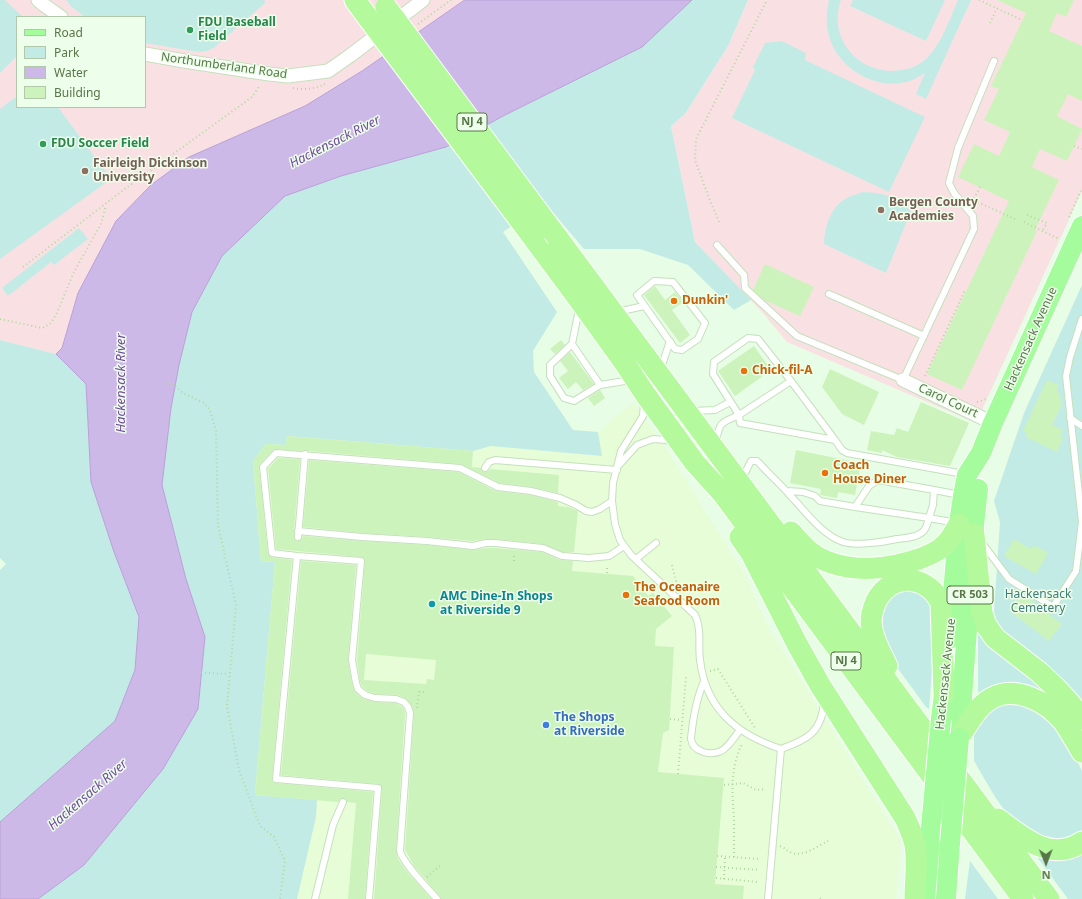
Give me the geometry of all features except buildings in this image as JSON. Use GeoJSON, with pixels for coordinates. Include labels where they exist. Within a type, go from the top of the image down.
{"type":"FeatureCollection","features":[{"type":"Feature","properties":{"kind":"highway","name":"NJ 4"},"geometry":{"type":"LineString","coordinates":[[355,0],[580,301],[689,454],[723,494],[1023,899]]}},
{"type":"Feature","properties":{"kind":"highway","name":"NJ 4"},"geometry":{"type":"LineString","coordinates":[[383,2],[1049,899]]}},
{"type":"Feature","properties":{"kind":"highway"},"geometry":{"type":"LineString","coordinates":[[689,454],[697,477],[750,553],[796,644],[820,685],[898,807],[911,832],[915,844],[916,857],[916,899]]}},
{"type":"Feature","properties":{"kind":"highway"},"geometry":{"type":"LineString","coordinates":[[740,483],[785,525],[808,551],[826,561],[847,567],[886,567],[910,562],[938,551],[950,540],[969,527],[982,613],[986,626],[995,638],[1039,672],[1057,689],[1070,702],[1082,719]]}},
{"type":"Feature","properties":{"kind":"highway"},"geometry":{"type":"LineString","coordinates":[[903,701],[873,634],[872,614],[876,601],[882,591],[898,582],[910,581],[922,584],[932,590],[938,596],[941,603],[944,694]]}},
{"type":"Feature","properties":{"kind":"highway"},"geometry":{"type":"LineString","coordinates":[[959,738],[974,715],[987,701],[1008,693],[1021,694],[1043,704],[1052,710],[1071,732],[1082,752]]}},
{"type":"Feature","properties":{"kind":"highway"},"geometry":{"type":"LineString","coordinates":[[978,802],[1018,834],[1035,845],[1045,849],[1056,851],[1066,850],[1075,847],[1082,842]]}},
{"type":"Feature","properties":{"kind":"main road","name":"Hackensack Avenue"},"geometry":{"type":"LineString","coordinates":[[946,899],[959,738],[969,527],[963,496],[968,475],[981,453],[1075,222]]}},
{"type":"Feature","properties":{"kind":"main road","name":"Hackensack Avenue"},"geometry":{"type":"LineString","coordinates":[[925,899],[944,694],[981,453]]}},
{"type":"Feature","properties":{"kind":"street"},"geometry":{"type":"LineString","coordinates":[[38,0],[60,16]]}},
{"type":"Feature","properties":{"kind":"street","name":"Northumberland Road"},"geometry":{"type":"LineString","coordinates":[[146,54],[288,76],[328,71],[423,0]]}},
{"type":"Feature","properties":{"kind":"street","name":"Carol Court"},"geometry":{"type":"LineString","coordinates":[[903,380],[993,423]]}},
{"type":"Feature","properties":{"kind":"lane"},"geometry":{"type":"LineString","coordinates":[[717,245],[744,276],[746,288],[797,336],[903,380],[974,229],[973,216],[954,193],[948,183],[958,148],[994,61]]}},
{"type":"Feature","properties":{"kind":"lane"},"geometry":{"type":"LineString","coordinates":[[654,281],[673,282],[705,323],[698,339],[682,350],[675,349],[670,341],[637,295],[654,281]]}},
{"type":"Feature","properties":{"kind":"lane"},"geometry":{"type":"LineString","coordinates":[[829,294],[924,336]]}},
{"type":"Feature","properties":{"kind":"lane"},"geometry":{"type":"LineString","coordinates":[[580,301],[572,344],[550,365],[550,376],[564,398],[574,401],[600,385],[640,387],[643,416],[622,451],[613,483],[612,500],[615,524],[620,540],[624,546],[695,615],[699,623],[699,659],[709,695],[720,711],[740,730],[752,738],[780,749],[801,741],[809,736],[818,725],[823,713],[824,703],[820,685]]}},
{"type":"Feature","properties":{"kind":"lane"},"geometry":{"type":"LineString","coordinates":[[612,312],[644,306]]}},
{"type":"Feature","properties":{"kind":"lane"},"geometry":{"type":"LineString","coordinates":[[787,491],[803,492],[815,496],[820,501],[929,518],[969,527],[1009,578],[1053,607],[1076,571],[1082,522],[1066,376],[1070,357],[1082,319]]}},
{"type":"Feature","properties":{"kind":"lane"},"geometry":{"type":"LineString","coordinates":[[835,440],[740,423],[739,415],[713,374],[714,362],[748,338],[758,339],[835,440],[842,450],[847,453],[968,475]]}},
{"type":"Feature","properties":{"kind":"lane"},"geometry":{"type":"LineString","coordinates":[[659,375],[670,341]]}},
{"type":"Feature","properties":{"kind":"lane"},"geometry":{"type":"LineString","coordinates":[[572,344],[600,385]]}},
{"type":"Feature","properties":{"kind":"lane"},"geometry":{"type":"LineString","coordinates":[[714,449],[718,428],[722,423],[739,415],[791,382]]}},
{"type":"Feature","properties":{"kind":"lane"},"geometry":{"type":"LineString","coordinates":[[686,411],[715,410],[730,402]]}},
{"type":"Feature","properties":{"kind":"lane"},"geometry":{"type":"LineString","coordinates":[[1070,418],[1082,426]]}},
{"type":"Feature","properties":{"kind":"lane"},"geometry":{"type":"LineString","coordinates":[[618,468],[637,445],[653,439],[666,440],[689,454]]}},
{"type":"Feature","properties":{"kind":"lane"},"geometry":{"type":"LineString","coordinates":[[437,899],[401,856],[400,851],[410,713],[408,707],[404,702],[396,699],[375,698],[365,695],[358,689],[356,683],[352,660],[361,561],[272,553],[263,467],[276,453],[305,454],[460,468],[498,487],[560,498],[586,511],[592,512],[612,500]]}},
{"type":"Feature","properties":{"kind":"lane"},"geometry":{"type":"LineString","coordinates":[[305,454],[298,534],[371,540],[427,541],[473,546],[491,543],[508,544],[543,548],[562,556],[589,558],[609,556],[624,546]]}},
{"type":"Feature","properties":{"kind":"lane"},"geometry":{"type":"LineString","coordinates":[[485,468],[489,462],[495,460],[618,468]]}},
{"type":"Feature","properties":{"kind":"lane"},"geometry":{"type":"LineString","coordinates":[[740,483],[751,461],[757,461],[824,531],[833,538],[848,543],[892,540],[921,534],[926,529],[933,505],[934,490]]}},
{"type":"Feature","properties":{"kind":"lane"},"geometry":{"type":"LineString","coordinates":[[855,507],[869,486],[878,480],[963,496]]}},
{"type":"Feature","properties":{"kind":"lane"},"geometry":{"type":"LineString","coordinates":[[636,559],[656,543]]}},
{"type":"Feature","properties":{"kind":"lane"},"geometry":{"type":"LineString","coordinates":[[297,556],[276,779],[378,788],[368,899]]}},
{"type":"Feature","properties":{"kind":"lane"},"geometry":{"type":"LineString","coordinates":[[704,681],[698,694],[693,721],[691,739],[693,745],[702,752],[711,753],[721,751],[726,748],[740,730]]}},
{"type":"Feature","properties":{"kind":"lane"},"geometry":{"type":"LineString","coordinates":[[768,899],[780,749]]}},
{"type":"Feature","properties":{"kind":"lane"},"geometry":{"type":"LineString","coordinates":[[315,899],[333,825],[342,802]]}},
{"type":"Feature","properties":{"kind":"path"},"geometry":{"type":"LineString","coordinates":[[719,222],[695,160],[696,139],[766,0]]}},
{"type":"Feature","properties":{"kind":"path"},"geometry":{"type":"LineString","coordinates":[[979,0],[1022,20]]}},
{"type":"Feature","properties":{"kind":"path"},"geometry":{"type":"LineString","coordinates":[[990,23],[997,8]]}},
{"type":"Feature","properties":{"kind":"path"},"geometry":{"type":"LineString","coordinates":[[23,267],[252,97],[260,85]]}},
{"type":"Feature","properties":{"kind":"path"},"geometry":{"type":"LineString","coordinates":[[1074,146],[1082,150]]}},
{"type":"Feature","properties":{"kind":"path"},"geometry":{"type":"LineString","coordinates":[[980,187],[973,200],[1017,220]]}},
{"type":"Feature","properties":{"kind":"path"},"geometry":{"type":"LineString","coordinates":[[1075,222],[1082,188]]}},
{"type":"Feature","properties":{"kind":"path"},"geometry":{"type":"LineString","coordinates":[[0,319],[42,328],[50,324],[56,315],[74,272],[101,224],[106,204]]}},
{"type":"Feature","properties":{"kind":"path"},"geometry":{"type":"LineString","coordinates":[[1027,215],[1047,223],[1042,231]]}},
{"type":"Feature","properties":{"kind":"path"},"geometry":{"type":"LineString","coordinates":[[1024,222],[1059,239]]}},
{"type":"Feature","properties":{"kind":"path"},"geometry":{"type":"LineString","coordinates":[[924,381],[965,290]]}},
{"type":"Feature","properties":{"kind":"path"},"geometry":{"type":"LineString","coordinates":[[921,375],[925,376]]}},
{"type":"Feature","properties":{"kind":"path"},"geometry":{"type":"LineString","coordinates":[[168,383],[175,386],[183,393],[204,403],[210,410],[216,431],[218,525],[236,605],[226,706],[239,770],[260,826],[274,837],[285,861],[280,899]]}},
{"type":"Feature","properties":{"kind":"path"},"geometry":{"type":"LineString","coordinates":[[975,402],[986,399]]}},
{"type":"Feature","properties":{"kind":"path"},"geometry":{"type":"LineString","coordinates":[[607,568],[607,574]]}},
{"type":"Feature","properties":{"kind":"path"},"geometry":{"type":"LineString","coordinates":[[702,673],[718,669],[756,729],[752,738]]}},
{"type":"Feature","properties":{"kind":"path"},"geometry":{"type":"LineString","coordinates":[[197,672],[229,674]]}},
{"type":"Feature","properties":{"kind":"path"},"geometry":{"type":"LineString","coordinates":[[678,774],[686,677]]}},
{"type":"Feature","properties":{"kind":"path"},"geometry":{"type":"LineString","coordinates":[[410,713],[417,710],[419,692],[425,692]]}},
{"type":"Feature","properties":{"kind":"path"},"geometry":{"type":"LineString","coordinates":[[670,719],[682,720]]}},
{"type":"Feature","properties":{"kind":"path"},"geometry":{"type":"LineString","coordinates":[[734,857],[732,784],[737,753],[742,744]]}},
{"type":"Feature","properties":{"kind":"path"},"geometry":{"type":"LineString","coordinates":[[724,785],[743,782],[756,790],[766,789]]}},
{"type":"Feature","properties":{"kind":"path"},"geometry":{"type":"LineString","coordinates":[[772,845],[782,846],[792,853],[803,854],[828,841]]}},
{"type":"Feature","properties":{"kind":"path"},"geometry":{"type":"LineString","coordinates":[[717,856],[760,859]]}},
{"type":"Feature","properties":{"kind":"path"},"geometry":{"type":"LineString","coordinates":[[724,879],[725,856]]}},
{"type":"Feature","properties":{"kind":"path"},"geometry":{"type":"LineString","coordinates":[[422,882],[441,865]]}},
{"type":"Feature","properties":{"kind":"path"},"geometry":{"type":"LineString","coordinates":[[716,867],[759,870]]}},
{"type":"Feature","properties":{"kind":"path"},"geometry":{"type":"LineString","coordinates":[[716,878],[758,882]]}},
{"type":"Feature","properties":{"kind":"shaded area","name":"Fairleigh Dickinson University"},"geometry":{"type":"Polygon","coordinates":[[[0,0],[465,0],[362,71],[305,106],[189,157],[151,185],[116,222],[78,293],[62,348],[56,354],[0,340],[0,0]]]}},
{"type":"Feature","properties":{"kind":"shaded area","name":"Bergen County Academies"},"geometry":{"type":"Polygon","coordinates":[[[748,0],[1082,0],[1082,191],[976,423],[787,342],[762,312],[695,242],[671,126],[685,114],[728,46],[748,0]]]}},
{"type":"Feature","properties":{"kind":"shaded area"},"geometry":{"type":"Polygon","coordinates":[[[633,402],[663,444],[747,578],[766,624],[901,841],[896,899],[267,899],[198,709],[205,637],[171,408],[298,406],[598,432],[633,402]]]}},
{"type":"Feature","properties":{"kind":"green space"},"geometry":{"type":"Polygon","coordinates":[[[0,0],[5,0],[22,16],[16,16],[16,57],[0,73],[0,0]]]}},
{"type":"Feature","properties":{"kind":"green space","name":"FDU Baseball Field"},"geometry":{"type":"Polygon","coordinates":[[[66,0],[264,0],[266,2],[215,47],[207,51],[199,52],[146,43],[146,16],[84,16],[66,0]]]}},
{"type":"Feature","properties":{"kind":"green space"},"geometry":{"type":"Polygon","coordinates":[[[692,0],[748,0],[728,46],[685,114],[671,126],[695,242],[751,300],[734,310],[688,265],[640,249],[584,249],[545,203],[503,232],[557,312],[533,351],[534,372],[573,430],[598,432],[602,456],[491,446],[473,451],[287,436],[286,445],[266,444],[253,461],[261,561],[275,562],[255,795],[317,800],[316,817],[297,899],[38,899],[84,865],[163,769],[198,709],[205,637],[186,579],[162,485],[171,408],[179,365],[192,312],[222,256],[285,196],[341,176],[446,147],[505,115],[642,47],[692,0]]]}},
{"type":"Feature","properties":{"kind":"green space"},"geometry":{"type":"Polygon","coordinates":[[[829,0],[841,0],[838,13],[838,26],[848,49],[856,58],[867,65],[893,71],[913,67],[926,59],[943,35],[958,0],[971,0],[926,99],[916,94],[925,73],[914,80],[894,84],[882,83],[860,75],[842,60],[835,50],[828,30],[827,10],[829,0]]]}},
{"type":"Feature","properties":{"kind":"green space"},"geometry":{"type":"Polygon","coordinates":[[[853,0],[945,0],[926,41],[850,6],[853,0]]]}},
{"type":"Feature","properties":{"kind":"green space"},"geometry":{"type":"Polygon","coordinates":[[[782,41],[806,53],[805,60],[925,117],[889,192],[732,118],[755,70],[753,67],[765,43],[782,41]]]}},
{"type":"Feature","properties":{"kind":"green space","name":"FDU Soccer Field"},"geometry":{"type":"Polygon","coordinates":[[[16,97],[16,108],[59,108],[111,179],[0,259],[0,109],[16,97]]]}},
{"type":"Feature","properties":{"kind":"green space"},"geometry":{"type":"Polygon","coordinates":[[[863,192],[889,196],[899,201],[911,211],[886,273],[824,244],[827,224],[836,206],[847,198],[863,192]]]}},
{"type":"Feature","properties":{"kind":"green space"},"geometry":{"type":"Polygon","coordinates":[[[79,228],[88,239],[54,265],[51,262],[8,296],[2,288],[79,228]]]}},
{"type":"Feature","properties":{"kind":"green space","name":"Hackensack Cemetery"},"geometry":{"type":"Polygon","coordinates":[[[1082,285],[1082,704],[1070,687],[993,626],[1000,522],[994,501],[1024,413],[1082,285]]]}},
{"type":"Feature","properties":{"kind":"green space"},"geometry":{"type":"Polygon","coordinates":[[[0,340],[56,354],[86,384],[91,482],[114,552],[139,617],[135,670],[115,721],[0,822],[0,570],[6,564],[0,558],[0,340]]]}},
{"type":"Feature","properties":{"kind":"green space"},"geometry":{"type":"Polygon","coordinates":[[[908,591],[920,594],[928,599],[935,613],[936,619],[929,709],[888,655],[880,619],[882,610],[892,597],[908,591]]]}},
{"type":"Feature","properties":{"kind":"green space"},"geometry":{"type":"Polygon","coordinates":[[[978,626],[1050,692],[1045,696],[993,688],[981,693],[978,692],[978,626]]]}},
{"type":"Feature","properties":{"kind":"green space"},"geometry":{"type":"Polygon","coordinates":[[[1009,701],[1034,708],[1057,727],[1071,749],[1082,771],[1082,831],[1075,839],[1056,844],[1010,818],[995,797],[974,761],[974,732],[984,712],[1009,701]]]}},
{"type":"Feature","properties":{"kind":"green space"},"geometry":{"type":"Polygon","coordinates":[[[1034,853],[1082,853],[1082,899],[1068,899],[1034,853]]]}},
{"type":"Feature","properties":{"kind":"green space"},"geometry":{"type":"Polygon","coordinates":[[[970,861],[998,899],[965,899],[970,861]]]}},
{"type":"Feature","properties":{"kind":"water","name":"Hackensack River"},"geometry":{"type":"Polygon","coordinates":[[[465,0],[692,0],[642,47],[505,115],[446,147],[341,176],[285,196],[222,256],[192,312],[179,365],[171,408],[162,485],[186,579],[205,637],[198,709],[163,769],[84,865],[38,899],[0,899],[0,822],[115,721],[135,670],[139,617],[114,552],[91,482],[86,384],[56,354],[62,348],[78,293],[116,221],[151,185],[189,157],[305,106],[362,71],[465,0]]]}},
{"type":"Feature","properties":{"kind":"place","name":"FDU Baseball Field"},"geometry":{"type":"Point","coordinates":[190,30]}},
{"type":"Feature","properties":{"kind":"place","name":"FDU Soccer Field"},"geometry":{"type":"Point","coordinates":[43,144]}},
{"type":"Feature","properties":{"kind":"place","name":"Fairleigh Dickinson University"},"geometry":{"type":"Point","coordinates":[85,171]}},
{"type":"Feature","properties":{"kind":"place","name":"Bergen County Academies"},"geometry":{"type":"Point","coordinates":[881,210]}},
{"type":"Feature","properties":{"kind":"place","name":"Dunkin'"},"geometry":{"type":"Point","coordinates":[674,301]}},
{"type":"Feature","properties":{"kind":"place","name":"Chick-fil-A"},"geometry":{"type":"Point","coordinates":[744,371]}},
{"type":"Feature","properties":{"kind":"place","name":"Coach House Diner"},"geometry":{"type":"Point","coordinates":[825,473]}},
{"type":"Feature","properties":{"kind":"place","name":"The Oceanaire Seafood Room"},"geometry":{"type":"Point","coordinates":[626,595]}},
{"type":"Feature","properties":{"kind":"place","name":"AMC Dine-In Shops at Riverside 9"},"geometry":{"type":"Point","coordinates":[432,604]}},
{"type":"Feature","properties":{"kind":"place","name":"The Shops at Riverside"},"geometry":{"type":"Point","coordinates":[546,725]}}]}
